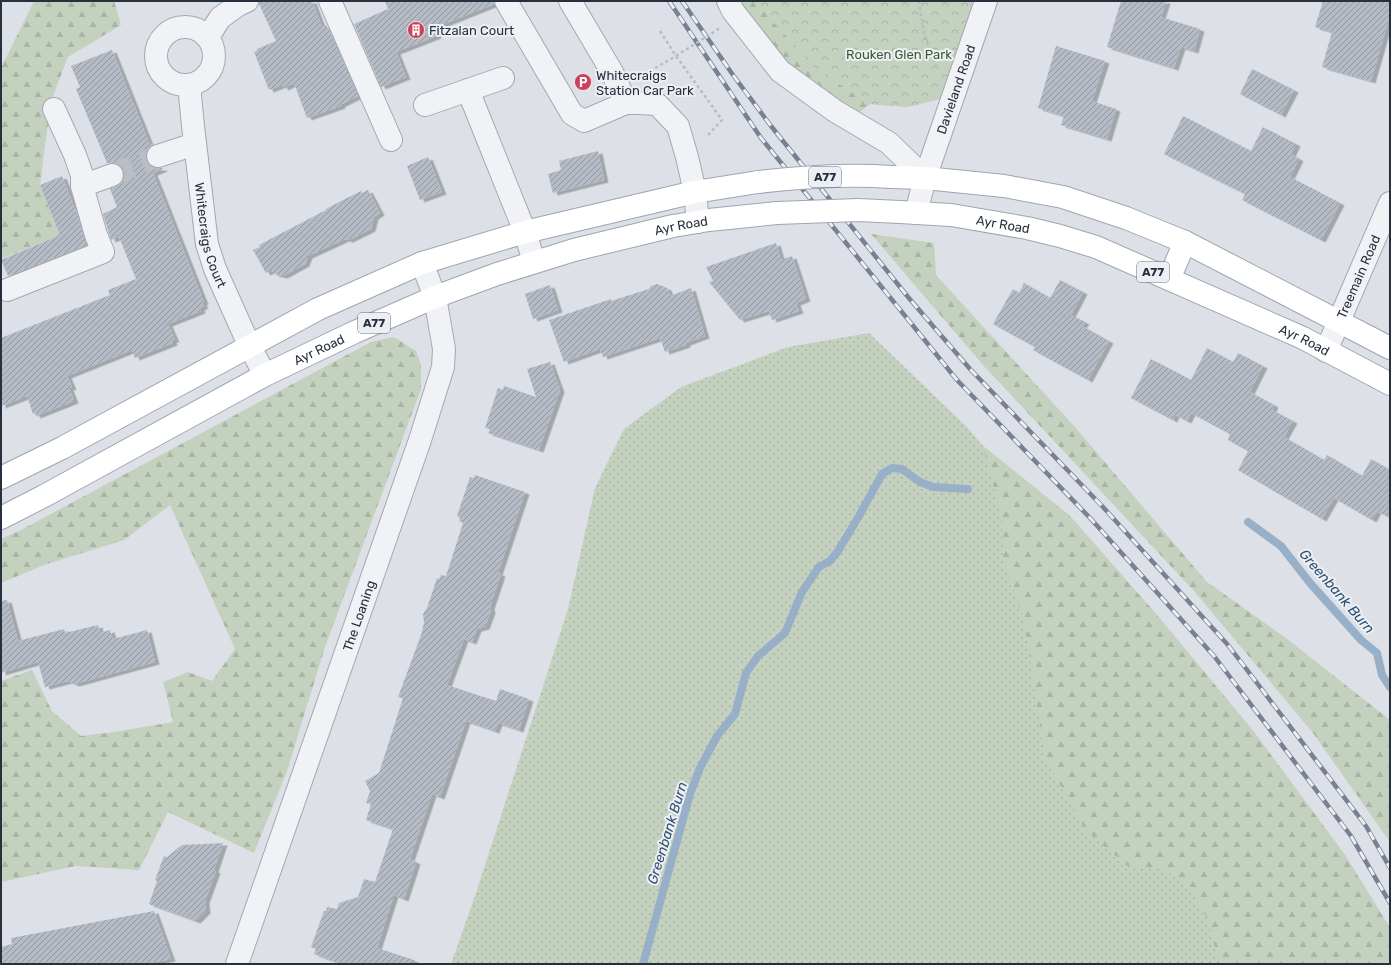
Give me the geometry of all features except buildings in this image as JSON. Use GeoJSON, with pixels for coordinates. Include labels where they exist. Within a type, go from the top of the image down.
{"type":"FeatureCollection","features":[{"type":"Feature","properties":{"kind":"main road","name":"A77"},"geometry":{"type":"LineString","coordinates":[[1,478],[62,448],[318,309],[422,263],[525,232],[694,192],[787,178],[862,175],[925,178],[1004,186],[1063,197],[1126,218],[1185,242],[1390,348]]}},
{"type":"Feature","properties":{"kind":"main road","name":"Ayr Road"},"geometry":{"type":"LineString","coordinates":[[1,518],[265,375],[355,332],[435,297],[497,274],[582,248],[673,226],[777,213],[858,210],[951,215],[1027,228],[1060,236],[1096,247],[1303,338],[1390,384]]}},
{"type":"Feature","properties":{"kind":"main road"},"geometry":{"type":"LineString","coordinates":[[1169,279],[1185,242]]}},
{"type":"Feature","properties":{"kind":"street"},"geometry":{"type":"LineString","coordinates":[[208,37],[220,18],[246,1]]}},
{"type":"Feature","properties":{"kind":"street"},"geometry":{"type":"LineString","coordinates":[[330,1],[391,140]]}},
{"type":"Feature","properties":{"kind":"street"},"geometry":{"type":"LineString","coordinates":[[506,1],[572,114],[584,120],[626,103],[657,104],[678,126],[687,157],[698,222]]}},
{"type":"Feature","properties":{"kind":"street"},"geometry":{"type":"LineString","coordinates":[[570,1],[612,72],[626,103]]}},
{"type":"Feature","properties":{"kind":"street"},"geometry":{"type":"LineString","coordinates":[[728,1],[733,11],[780,71],[834,111],[889,143],[925,178]]}},
{"type":"Feature","properties":{"kind":"street","name":"Davieland Road"},"geometry":{"type":"LineString","coordinates":[[908,212],[925,178],[986,1]]}},
{"type":"Feature","properties":{"kind":"street"},"geometry":{"type":"LineString","coordinates":[[189,26],[199,30],[208,37],[213,46],[215,56],[213,67],[208,76],[199,82],[189,85],[178,85],[168,80],[161,72],[156,62],[156,50],[160,40],[168,32],[178,27],[189,26]]}},
{"type":"Feature","properties":{"kind":"street"},"geometry":{"type":"LineString","coordinates":[[425,105],[503,78]]}},
{"type":"Feature","properties":{"kind":"street","name":"Whitecraigs Court"},"geometry":{"type":"LineString","coordinates":[[189,85],[207,244],[215,269],[250,347],[265,375]]}},
{"type":"Feature","properties":{"kind":"street"},"geometry":{"type":"LineString","coordinates":[[468,90],[525,232],[534,262]]}},
{"type":"Feature","properties":{"kind":"street"},"geometry":{"type":"LineString","coordinates":[[7,290],[103,252],[96,235],[82,186],[82,175],[75,155],[54,109]]}},
{"type":"Feature","properties":{"kind":"street"},"geometry":{"type":"LineString","coordinates":[[158,156],[195,144]]}},
{"type":"Feature","properties":{"kind":"street"},"geometry":{"type":"LineString","coordinates":[[82,186],[112,175]]}},
{"type":"Feature","properties":{"kind":"street","name":"Treemain Road"},"geometry":{"type":"LineString","coordinates":[[1326,351],[1390,203]]}},
{"type":"Feature","properties":{"kind":"street","name":"The Loaning"},"geometry":{"type":"LineString","coordinates":[[237,964],[420,440],[443,367],[444,349],[435,297],[422,263]]}},
{"type":"Feature","properties":{"kind":"path"},"geometry":{"type":"LineString","coordinates":[[919,1],[924,34],[935,65],[953,96]]}},
{"type":"Feature","properties":{"kind":"path"},"geometry":{"type":"LineString","coordinates":[[655,68],[720,28]]}},
{"type":"Feature","properties":{"kind":"path"},"geometry":{"type":"LineString","coordinates":[[660,31],[722,120],[712,131]]}},
{"type":"Feature","properties":{"kind":"green space"},"geometry":{"type":"Polygon","coordinates":[[[34,1],[114,1],[121,25],[68,57],[51,101],[40,185],[60,235],[1,259],[1,68],[34,1]]]}},
{"type":"Feature","properties":{"kind":"green space"},"geometry":{"type":"Polygon","coordinates":[[[730,1],[890,1],[908,107],[870,104],[850,120],[780,71],[730,1]]]}},
{"type":"Feature","properties":{"kind":"green space","name":"Rouken Glen Park"},"geometry":{"type":"Polygon","coordinates":[[[754,1],[986,1],[953,96],[908,107],[870,104],[818,71],[754,1]]]}},
{"type":"Feature","properties":{"kind":"green space"},"geometry":{"type":"Polygon","coordinates":[[[871,234],[934,243],[936,275],[1074,426],[1207,582],[1286,638],[1390,720],[1390,842],[1313,733],[1194,591],[983,365],[871,234]]]}},
{"type":"Feature","properties":{"kind":"green space"},"geometry":{"type":"Polygon","coordinates":[[[869,333],[967,427],[983,446],[1069,515],[1157,615],[1254,732],[1345,855],[1390,928],[1390,964],[451,964],[475,896],[568,609],[595,488],[624,429],[681,387],[788,347],[869,333]]]}},
{"type":"Feature","properties":{"kind":"green space"},"geometry":{"type":"Polygon","coordinates":[[[394,337],[416,351],[421,365],[421,389],[325,647],[287,771],[254,853],[168,812],[139,870],[76,866],[1,882],[1,681],[32,670],[52,711],[81,736],[114,732],[173,722],[163,682],[188,672],[212,681],[235,649],[170,505],[124,540],[44,565],[1,583],[1,539],[21,530],[371,342],[394,337]]]}},
{"type":"Feature","properties":{"kind":"green space"},"geometry":{"type":"Polygon","coordinates":[[[983,446],[1069,515],[1157,615],[1254,732],[1345,855],[1390,928],[1390,964],[1220,964],[1207,918],[1189,887],[1163,869],[1131,869],[1086,831],[1045,758],[1024,620],[1003,558],[1002,519],[983,446]]]}},
{"type":"Feature","properties":{"kind":"waterway","name":"Greenbank Burn"},"geometry":{"type":"LineString","coordinates":[[643,964],[690,794],[700,768],[717,736],[735,714],[746,673],[758,656],[785,633],[802,592],[819,567],[830,561],[838,551],[882,474],[892,468],[902,469],[920,482],[933,487],[968,489]]}},
{"type":"Feature","properties":{"kind":"waterway","name":"Greenbank Burn"},"geometry":{"type":"LineString","coordinates":[[1248,522],[1281,546],[1310,583],[1361,640],[1377,653],[1382,675],[1390,687]]}},
{"type":"Feature","properties":{"kind":"tunnel"},"geometry":{"type":"LineString","coordinates":[[112,175],[158,156]]}},
{"type":"Feature","properties":{"kind":"railway"},"geometry":{"type":"LineString","coordinates":[[669,1],[761,138],[957,380],[1091,519],[1214,656],[1351,836],[1390,903]]}},
{"type":"Feature","properties":{"kind":"railway"},"geometry":{"type":"LineString","coordinates":[[682,1],[733,75],[771,126],[908,297],[970,369],[1103,507],[1228,645],[1366,826],[1390,868]]}},
{"type":"Feature","properties":{"kind":"place","name":"Fitzalan Court"},"geometry":{"type":"Point","coordinates":[416,30]}},
{"type":"Feature","properties":{"kind":"place","name":"Whitecraigs Station Car Park"},"geometry":{"type":"Point","coordinates":[583,82]}}]}
